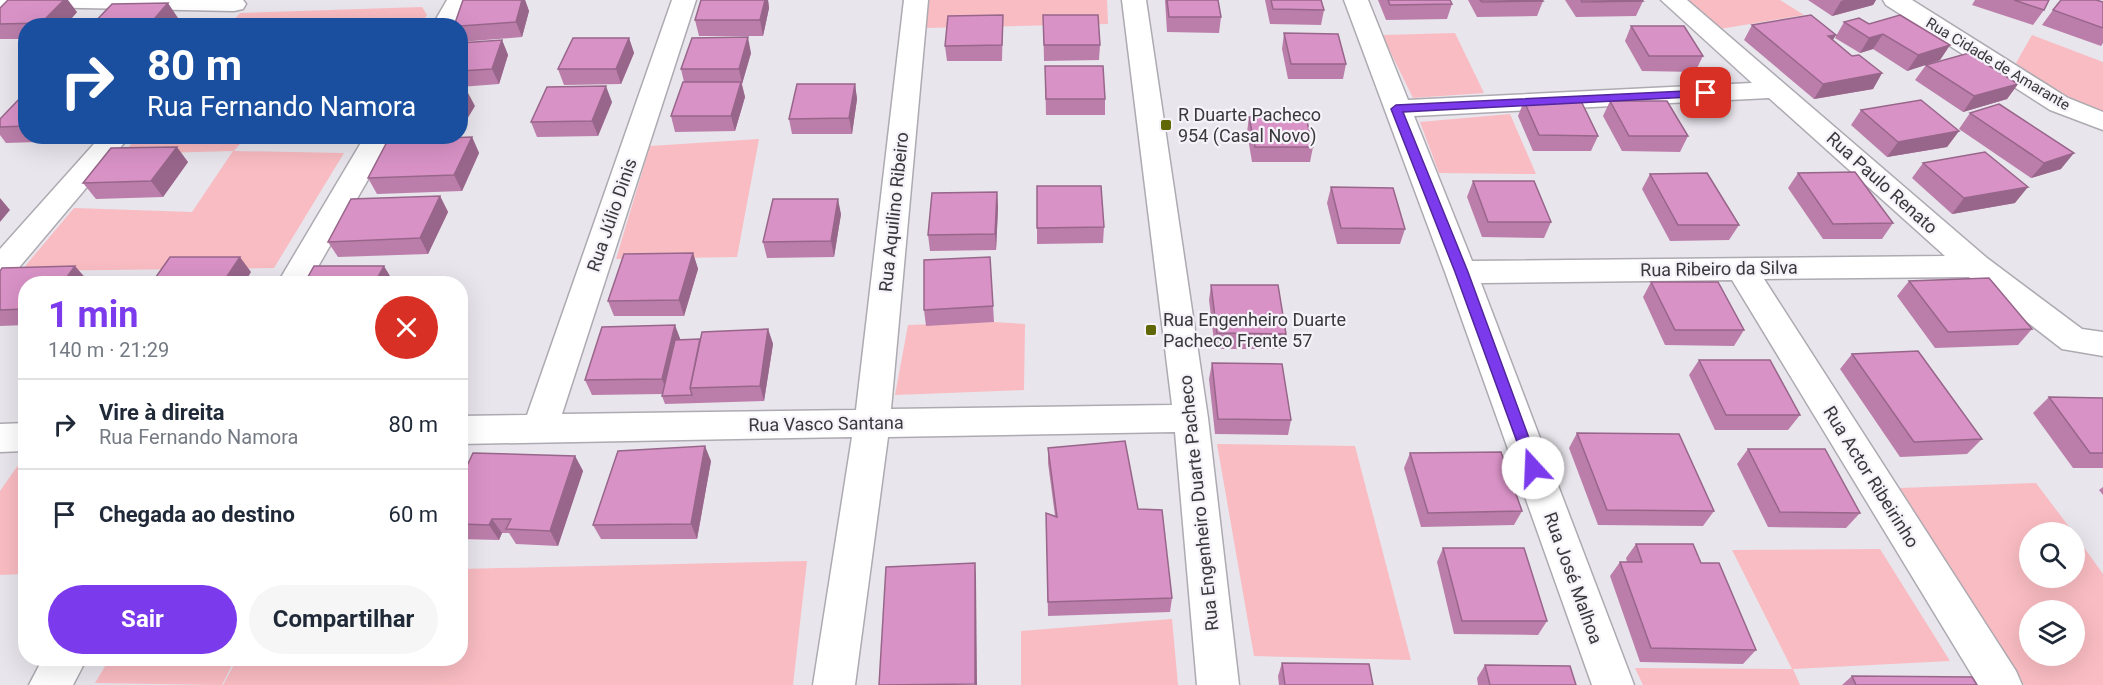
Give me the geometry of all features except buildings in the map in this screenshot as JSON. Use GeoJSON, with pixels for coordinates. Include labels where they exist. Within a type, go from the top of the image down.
{"type":"FeatureCollection","features":[{"type":"Feature","properties":{"kind":"street"},"geometry":{"type":"LineString","coordinates":[[0,6],[3,0]]}},
{"type":"Feature","properties":{"kind":"street"},"geometry":{"type":"LineString","coordinates":[[32,0],[236,2]]}},
{"type":"Feature","properties":{"kind":"street"},"geometry":{"type":"LineString","coordinates":[[449,18],[459,0]]}},
{"type":"Feature","properties":{"kind":"street","name":"Rua Júlio Dinis"},"geometry":{"type":"LineString","coordinates":[[540,429],[684,0]]}},
{"type":"Feature","properties":{"kind":"street","name":"Rua Aquilino Ribeiro"},"geometry":{"type":"LineString","coordinates":[[834,685],[872,424],[916,0]]}},
{"type":"Feature","properties":{"kind":"street","name":"Rua Engenheiro Duarte Pacheco"},"geometry":{"type":"LineString","coordinates":[[1134,0],[1191,418],[1218,685]]}},
{"type":"Feature","properties":{"kind":"street","name":"Rua José Malhoa"},"geometry":{"type":"LineString","coordinates":[[1356,0],[1396,109],[1461,272],[1613,685]]}},
{"type":"Feature","properties":{"kind":"street","name":"Rua Paulo Renato"},"geometry":{"type":"LineString","coordinates":[[1673,0],[1976,266],[2088,342],[2103,368]]}},
{"type":"Feature","properties":{"kind":"street","name":"Rua Cidade de Amarante"},"geometry":{"type":"LineString","coordinates":[[1895,0],[2059,104],[2103,122]]}},
{"type":"Feature","properties":{"kind":"street"},"geometry":{"type":"LineString","coordinates":[[222,18],[236,2]]}},
{"type":"Feature","properties":{"kind":"street"},"geometry":{"type":"LineString","coordinates":[[1396,109],[1777,90]]}},
{"type":"Feature","properties":{"kind":"street"},"geometry":{"type":"LineString","coordinates":[[0,269],[110,144]]}},
{"type":"Feature","properties":{"kind":"street"},"geometry":{"type":"LineString","coordinates":[[297,276],[374,144]]}},
{"type":"Feature","properties":{"kind":"street","name":"Rua Ribeiro da Silva"},"geometry":{"type":"LineString","coordinates":[[1461,272],[1976,266]]}},
{"type":"Feature","properties":{"kind":"street","name":"Rua Actor Ribeirinho"},"geometry":{"type":"LineString","coordinates":[[1741,269],[2001,685]]}},
{"type":"Feature","properties":{"kind":"street","name":"Rua Vasco Santana"},"geometry":{"type":"LineString","coordinates":[[468,430],[1191,418]]}},
{"type":"Feature","properties":{"kind":"street"},"geometry":{"type":"LineString","coordinates":[[0,438],[18,437]]}},
{"type":"Feature","properties":{"kind":"street"},"geometry":{"type":"LineString","coordinates":[[50,685],[62,666]]}},
{"type":"Feature","properties":{"kind":"shaded area"},"geometry":{"type":"Polygon","coordinates":[[[925,0],[1107,0],[1108,24],[925,28],[925,0]]]}},
{"type":"Feature","properties":{"kind":"shaded area"},"geometry":{"type":"Polygon","coordinates":[[[1688,0],[1780,0],[1804,15],[1720,29],[1688,0]]]}},
{"type":"Feature","properties":{"kind":"shaded area"},"geometry":{"type":"Polygon","coordinates":[[[422,7],[427,15],[425,18],[235,18],[240,13],[422,7]]]}},
{"type":"Feature","properties":{"kind":"shaded area"},"geometry":{"type":"Polygon","coordinates":[[[1455,33],[1484,93],[1413,98],[1382,35],[1455,33]]]}},
{"type":"Feature","properties":{"kind":"shaded area"},"geometry":{"type":"Polygon","coordinates":[[[2032,35],[2103,62],[2103,114],[2059,97],[2016,63],[2032,35]]]}},
{"type":"Feature","properties":{"kind":"shaded area"},"geometry":{"type":"Polygon","coordinates":[[[1510,114],[1536,174],[1439,173],[1420,122],[1510,114]]]}},
{"type":"Feature","properties":{"kind":"shaded area"},"geometry":{"type":"Polygon","coordinates":[[[759,139],[737,257],[616,259],[650,146],[759,139]]]}},
{"type":"Feature","properties":{"kind":"shaded area"},"geometry":{"type":"Polygon","coordinates":[[[131,144],[240,144],[234,151],[344,153],[274,268],[21,271],[74,208],[192,212],[233,151],[123,154],[131,144]]]}},
{"type":"Feature","properties":{"kind":"shaded area"},"geometry":{"type":"Polygon","coordinates":[[[994,322],[1025,324],[1024,390],[895,395],[908,325],[994,322]]]}},
{"type":"Feature","properties":{"kind":"shaded area"},"geometry":{"type":"Polygon","coordinates":[[[1217,444],[1355,446],[1411,660],[1254,656],[1217,444]]]}},
{"type":"Feature","properties":{"kind":"shaded area"},"geometry":{"type":"Polygon","coordinates":[[[18,465],[18,574],[0,575],[0,491],[18,465]]]}},
{"type":"Feature","properties":{"kind":"shaded area"},"geometry":{"type":"Polygon","coordinates":[[[2036,483],[2065,522],[2019,522],[2019,588],[2085,588],[2085,549],[2103,574],[2103,685],[2024,685],[1900,488],[2036,483]]]}},
{"type":"Feature","properties":{"kind":"shaded area"},"geometry":{"type":"Polygon","coordinates":[[[1880,549],[1950,661],[1793,669],[1800,685],[1643,685],[1635,668],[1792,669],[1732,550],[1880,549]]]}},
{"type":"Feature","properties":{"kind":"shaded area"},"geometry":{"type":"Polygon","coordinates":[[[807,561],[793,685],[223,685],[233,666],[468,666],[468,569],[807,561]]]}},
{"type":"Feature","properties":{"kind":"shaded area"},"geometry":{"type":"Polygon","coordinates":[[[1172,619],[1178,685],[1021,685],[1021,631],[1172,619]]]}},
{"type":"Feature","properties":{"kind":"shaded area"},"geometry":{"type":"Polygon","coordinates":[[[105,666],[232,666],[222,685],[95,683],[105,666]]]}},
{"type":"Feature","properties":{"kind":"place","name":"R Duarte Pacheco 954 (Casal Novo)"},"geometry":{"type":"Point","coordinates":[1166,125]}},
{"type":"Feature","properties":{"kind":"place","name":"Rua Engenheiro Duarte Pacheco Frente 57"},"geometry":{"type":"Point","coordinates":[1151,330]}},
{"type":"Feature","properties":{"kind":"route"},"geometry":{"type":"LineString","coordinates":[[1533,468],[1461,272],[1396,109],[1706,93]]}}]}
